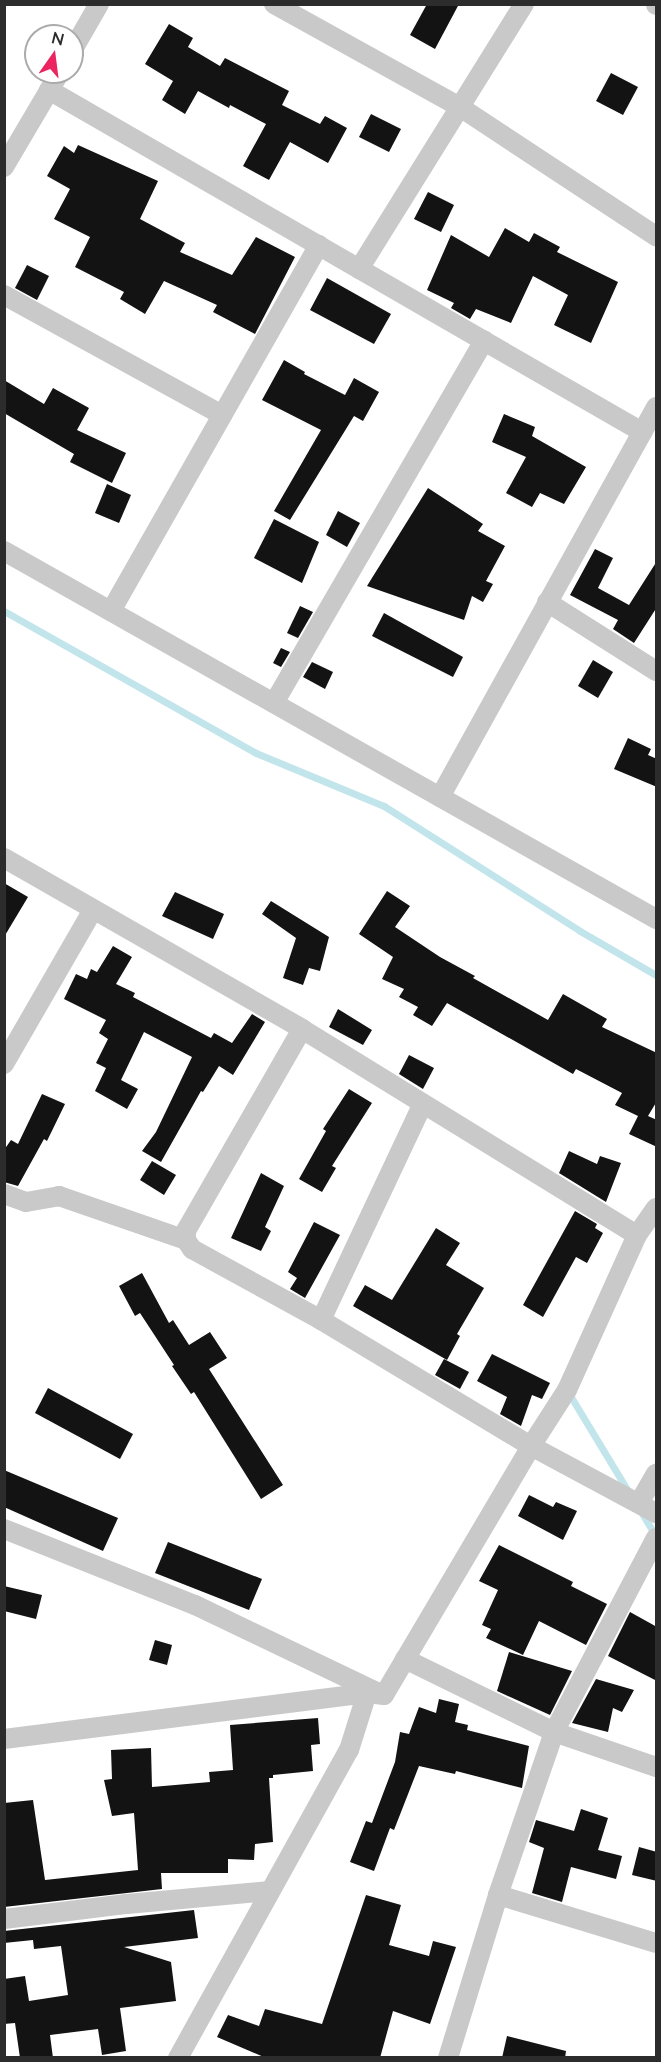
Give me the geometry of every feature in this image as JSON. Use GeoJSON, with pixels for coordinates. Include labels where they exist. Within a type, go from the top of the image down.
{"type":"FeatureCollection","features":[{"type":"Feature","properties":{"kind":"street"},"geometry":{"type":"LineString","coordinates":[[84,30],[99,4]]}},
{"type":"Feature","properties":{"kind":"street"},"geometry":{"type":"LineString","coordinates":[[274,4],[460,107],[657,236]]}},
{"type":"Feature","properties":{"kind":"street"},"geometry":{"type":"LineString","coordinates":[[359,269],[524,4]]}},
{"type":"Feature","properties":{"kind":"street"},"geometry":{"type":"LineString","coordinates":[[4,167],[53,84]]}},
{"type":"Feature","properties":{"kind":"street"},"geometry":{"type":"LineString","coordinates":[[50,90],[642,432]]}},
{"type":"Feature","properties":{"kind":"street"},"geometry":{"type":"LineString","coordinates":[[111,611],[318,245]]}},
{"type":"Feature","properties":{"kind":"street"},"geometry":{"type":"LineString","coordinates":[[4,295],[222,415]]}},
{"type":"Feature","properties":{"kind":"street"},"geometry":{"type":"LineString","coordinates":[[274,703],[484,341]]}},
{"type":"Feature","properties":{"kind":"street"},"geometry":{"type":"LineString","coordinates":[[440,797],[657,407]]}},
{"type":"Feature","properties":{"kind":"street"},"geometry":{"type":"LineString","coordinates":[[4,551],[657,919]]}},
{"type":"Feature","properties":{"kind":"street"},"geometry":{"type":"LineString","coordinates":[[547,602],[657,670]]}},
{"type":"Feature","properties":{"kind":"street"},"geometry":{"type":"LineString","coordinates":[[4,858],[302,1029],[422,1105],[637,1235]]}},
{"type":"Feature","properties":{"kind":"street"},"geometry":{"type":"LineString","coordinates":[[4,1064],[93,910]]}},
{"type":"Feature","properties":{"kind":"street"},"geometry":{"type":"LineString","coordinates":[[302,1029],[186,1231],[186,1240],[192,1249],[321,1320],[531,1446],[648,1508],[657,1473]]}},
{"type":"Feature","properties":{"kind":"street"},"geometry":{"type":"LineString","coordinates":[[321,1320],[422,1105]]}},
{"type":"Feature","properties":{"kind":"street"},"geometry":{"type":"LineString","coordinates":[[4,1194],[26,1202],[59,1196],[186,1240]]}},
{"type":"Feature","properties":{"kind":"street"},"geometry":{"type":"LineString","coordinates":[[178,2058],[349,1750],[376,1694],[405,1659],[531,1446],[567,1390],[637,1235],[657,1208]]}},
{"type":"Feature","properties":{"kind":"street"},"geometry":{"type":"LineString","coordinates":[[4,1529],[195,1605],[376,1694]]}},
{"type":"Feature","properties":{"kind":"street"},"geometry":{"type":"LineString","coordinates":[[448,2058],[498,1895],[554,1732],[657,1538]]}},
{"type":"Feature","properties":{"kind":"street"},"geometry":{"type":"LineString","coordinates":[[405,1659],[554,1732],[657,1767]]}},
{"type":"Feature","properties":{"kind":"street"},"geometry":{"type":"LineString","coordinates":[[4,1739],[376,1694]]}},
{"type":"Feature","properties":{"kind":"street"},"geometry":{"type":"LineString","coordinates":[[4,1919],[127,1904],[269,1891]]}},
{"type":"Feature","properties":{"kind":"street"},"geometry":{"type":"LineString","coordinates":[[498,1895],[657,1943]]}},
{"type":"Feature","properties":{"kind":"building"},"geometry":{"type":"Polygon","coordinates":[[[427,4],[459,4],[435,49],[410,35],[427,4]]]}},
{"type":"Feature","properties":{"kind":"building"},"geometry":{"type":"Polygon","coordinates":[[[169,24],[193,38],[188,47],[220,66],[225,58],[289,91],[282,105],[320,124],[325,116],[347,128],[328,163],[290,142],[269,180],[243,166],[266,124],[198,91],[185,114],[162,100],[173,81],[145,64],[169,24]]]}},
{"type":"Feature","properties":{"kind":"building"},"geometry":{"type":"Polygon","coordinates":[[[611,73],[638,87],[623,115],[596,101],[611,73]]]}},
{"type":"Feature","properties":{"kind":"building"},"geometry":{"type":"Polygon","coordinates":[[[371,114],[401,129],[389,152],[359,137],[371,114]]]}},
{"type":"Feature","properties":{"kind":"building"},"geometry":{"type":"Polygon","coordinates":[[[78,145],[158,181],[140,219],[185,243],[180,252],[232,275],[256,237],[295,257],[255,334],[213,312],[217,305],[164,281],[145,314],[120,299],[124,292],[75,267],[90,237],[54,219],[70,189],[47,176],[64,146],[74,153],[78,145]]]}},
{"type":"Feature","properties":{"kind":"building"},"geometry":{"type":"Polygon","coordinates":[[[428,192],[454,205],[441,232],[414,219],[428,192]]]}},
{"type":"Feature","properties":{"kind":"building"},"geometry":{"type":"Polygon","coordinates":[[[505,228],[529,242],[534,233],[560,247],[557,252],[618,282],[591,343],[554,325],[568,295],[533,276],[511,323],[476,309],[470,319],[451,308],[454,303],[427,290],[451,235],[489,257],[505,228]]]}},
{"type":"Feature","properties":{"kind":"building"},"geometry":{"type":"Polygon","coordinates":[[[27,265],[49,276],[37,300],[15,288],[27,265]]]}},
{"type":"Feature","properties":{"kind":"building"},"geometry":{"type":"Polygon","coordinates":[[[327,278],[391,314],[374,344],[310,310],[327,278]]]}},
{"type":"Feature","properties":{"kind":"building"},"geometry":{"type":"Polygon","coordinates":[[[284,360],[305,372],[304,374],[345,395],[354,378],[379,392],[363,421],[354,416],[290,520],[274,511],[321,430],[262,400],[284,360]]]}},
{"type":"Feature","properties":{"kind":"building"},"geometry":{"type":"Polygon","coordinates":[[[4,380],[44,404],[53,388],[89,408],[77,430],[126,453],[112,483],[70,462],[74,454],[4,413],[4,380]]]}},
{"type":"Feature","properties":{"kind":"building"},"geometry":{"type":"Polygon","coordinates":[[[504,414],[535,427],[532,436],[586,467],[564,504],[540,493],[532,507],[506,493],[526,457],[492,442],[504,414]]]}},
{"type":"Feature","properties":{"kind":"building"},"geometry":{"type":"Polygon","coordinates":[[[107,484],[131,495],[119,523],[95,513],[107,484]]]}},
{"type":"Feature","properties":{"kind":"building"},"geometry":{"type":"Polygon","coordinates":[[[428,488],[483,524],[478,531],[505,546],[486,581],[493,584],[483,602],[472,596],[464,620],[367,586],[428,488]]]}},
{"type":"Feature","properties":{"kind":"building"},"geometry":{"type":"Polygon","coordinates":[[[338,511],[360,523],[347,547],[326,535],[338,511]]]}},
{"type":"Feature","properties":{"kind":"building"},"geometry":{"type":"Polygon","coordinates":[[[274,519],[319,542],[302,583],[254,558],[274,519]]]}},
{"type":"Feature","properties":{"kind":"building"},"geometry":{"type":"Polygon","coordinates":[[[595,549],[613,558],[598,588],[629,605],[657,561],[657,607],[634,643],[613,629],[618,620],[570,595],[595,549]]]}},
{"type":"Feature","properties":{"kind":"building"},"geometry":{"type":"Polygon","coordinates":[[[300,606],[313,612],[298,638],[287,633],[300,606]]]}},
{"type":"Feature","properties":{"kind":"building"},"geometry":{"type":"Polygon","coordinates":[[[384,613],[463,657],[453,677],[372,636],[384,613]]]}},
{"type":"Feature","properties":{"kind":"building"},"geometry":{"type":"Polygon","coordinates":[[[281,648],[290,652],[281,667],[273,663],[281,648]]]}},
{"type":"Feature","properties":{"kind":"building"},"geometry":{"type":"Polygon","coordinates":[[[593,660],[613,672],[598,698],[578,686],[593,660]]]}},
{"type":"Feature","properties":{"kind":"building"},"geometry":{"type":"Polygon","coordinates":[[[312,662],[333,672],[325,689],[303,677],[312,662]]]}},
{"type":"Feature","properties":{"kind":"building"},"geometry":{"type":"Polygon","coordinates":[[[628,738],[651,749],[648,755],[657,759],[657,787],[614,769],[628,738]]]}},
{"type":"Feature","properties":{"kind":"building"},"geometry":{"type":"Polygon","coordinates":[[[4,883],[28,897],[4,937],[4,883]]]}},
{"type":"Feature","properties":{"kind":"building"},"geometry":{"type":"Polygon","coordinates":[[[387,891],[410,906],[395,927],[440,957],[475,976],[473,978],[548,1020],[563,994],[607,1019],[602,1027],[657,1053],[657,1101],[648,1116],[657,1120],[657,1147],[629,1134],[638,1116],[615,1105],[622,1093],[576,1069],[573,1074],[447,1003],[432,1026],[413,1015],[418,1007],[399,997],[404,989],[382,979],[393,957],[359,934],[387,891]]]}},
{"type":"Feature","properties":{"kind":"building"},"geometry":{"type":"Polygon","coordinates":[[[175,892],[224,914],[213,939],[162,916],[175,892]]]}},
{"type":"Feature","properties":{"kind":"building"},"geometry":{"type":"Polygon","coordinates":[[[271,901],[329,937],[320,971],[309,968],[303,985],[283,978],[296,938],[262,914],[271,901]]]}},
{"type":"Feature","properties":{"kind":"building"},"geometry":{"type":"Polygon","coordinates":[[[113,946],[132,957],[116,984],[135,993],[133,997],[211,1038],[214,1033],[232,1043],[252,1014],[265,1022],[233,1075],[219,1066],[203,1092],[201,1091],[161,1162],[142,1151],[156,1132],[192,1057],[144,1032],[121,1080],[138,1089],[127,1109],[95,1091],[106,1068],[96,1063],[108,1039],[99,1033],[106,1020],[64,999],[76,974],[87,979],[91,969],[97,972],[113,946]]]}},
{"type":"Feature","properties":{"kind":"building"},"geometry":{"type":"Polygon","coordinates":[[[338,1009],[372,1030],[363,1045],[329,1027],[338,1009]]]}},
{"type":"Feature","properties":{"kind":"building"},"geometry":{"type":"Polygon","coordinates":[[[409,1055],[434,1068],[423,1089],[399,1074],[409,1055]]]}},
{"type":"Feature","properties":{"kind":"building"},"geometry":{"type":"Polygon","coordinates":[[[349,1089],[372,1103],[332,1166],[336,1168],[322,1192],[299,1179],[326,1131],[323,1129],[349,1089]]]}},
{"type":"Feature","properties":{"kind":"building"},"geometry":{"type":"Polygon","coordinates":[[[42,1094],[65,1104],[47,1141],[44,1139],[18,1186],[4,1182],[4,1150],[11,1140],[18,1144],[42,1094]]]}},
{"type":"Feature","properties":{"kind":"building"},"geometry":{"type":"Polygon","coordinates":[[[569,1151],[597,1164],[600,1156],[621,1163],[606,1202],[559,1173],[569,1151]]]}},
{"type":"Feature","properties":{"kind":"building"},"geometry":{"type":"Polygon","coordinates":[[[152,1161],[176,1175],[164,1195],[140,1180],[152,1161]]]}},
{"type":"Feature","properties":{"kind":"building"},"geometry":{"type":"Polygon","coordinates":[[[261,1173],[284,1186],[265,1227],[271,1231],[261,1251],[231,1238],[261,1173]]]}},
{"type":"Feature","properties":{"kind":"building"},"geometry":{"type":"Polygon","coordinates":[[[575,1211],[597,1224],[595,1228],[603,1233],[587,1263],[576,1257],[543,1317],[523,1305],[575,1211]]]}},
{"type":"Feature","properties":{"kind":"building"},"geometry":{"type":"Polygon","coordinates":[[[314,1222],[340,1235],[305,1298],[290,1289],[297,1278],[288,1272],[314,1222]]]}},
{"type":"Feature","properties":{"kind":"building"},"geometry":{"type":"Polygon","coordinates":[[[436,1228],[460,1243],[446,1265],[484,1288],[457,1334],[460,1336],[447,1360],[353,1306],[365,1285],[392,1300],[436,1228]]]}},
{"type":"Feature","properties":{"kind":"building"},"geometry":{"type":"Polygon","coordinates":[[[142,1273],[169,1323],[173,1320],[189,1345],[210,1332],[227,1358],[209,1369],[283,1485],[261,1499],[194,1392],[191,1394],[140,1313],[135,1316],[119,1286],[142,1273]]]}},
{"type":"Feature","properties":{"kind":"building"},"geometry":{"type":"Polygon","coordinates":[[[492,1354],[550,1383],[542,1399],[532,1395],[521,1426],[500,1414],[507,1397],[477,1381],[492,1354]]]}},
{"type":"Feature","properties":{"kind":"building"},"geometry":{"type":"Polygon","coordinates":[[[444,1359],[469,1372],[460,1389],[435,1375],[444,1359]]]}},
{"type":"Feature","properties":{"kind":"building"},"geometry":{"type":"Polygon","coordinates":[[[48,1388],[133,1434],[120,1459],[35,1413],[48,1388]]]}},
{"type":"Feature","properties":{"kind":"building"},"geometry":{"type":"Polygon","coordinates":[[[4,1470],[118,1518],[103,1551],[4,1507],[4,1470]]]}},
{"type":"Feature","properties":{"kind":"building"},"geometry":{"type":"Polygon","coordinates":[[[529,1495],[553,1507],[556,1502],[577,1511],[563,1540],[518,1516],[529,1495]]]}},
{"type":"Feature","properties":{"kind":"building"},"geometry":{"type":"Polygon","coordinates":[[[168,1542],[262,1579],[249,1610],[155,1573],[168,1542]]]}},
{"type":"Feature","properties":{"kind":"building"},"geometry":{"type":"Polygon","coordinates":[[[499,1545],[573,1582],[571,1586],[607,1604],[586,1645],[539,1621],[523,1655],[486,1638],[491,1629],[482,1625],[498,1590],[479,1581],[499,1545]]]}},
{"type":"Feature","properties":{"kind":"building"},"geometry":{"type":"Polygon","coordinates":[[[4,1586],[42,1595],[36,1619],[4,1611],[4,1586]]]}},
{"type":"Feature","properties":{"kind":"building"},"geometry":{"type":"Polygon","coordinates":[[[630,1612],[657,1627],[657,1681],[608,1656],[630,1612]]]}},
{"type":"Feature","properties":{"kind":"building"},"geometry":{"type":"Polygon","coordinates":[[[155,1640],[172,1645],[167,1665],[149,1660],[155,1640]]]}},
{"type":"Feature","properties":{"kind":"building"},"geometry":{"type":"Polygon","coordinates":[[[509,1652],[572,1671],[550,1715],[497,1691],[509,1652]]]}},
{"type":"Feature","properties":{"kind":"building"},"geometry":{"type":"Polygon","coordinates":[[[596,1679],[634,1690],[622,1712],[613,1708],[608,1732],[572,1723],[596,1679]]]}},
{"type":"Feature","properties":{"kind":"building"},"geometry":{"type":"Polygon","coordinates":[[[439,1699],[459,1704],[455,1722],[468,1725],[467,1730],[529,1746],[522,1788],[456,1771],[455,1774],[419,1766],[394,1830],[390,1828],[374,1871],[350,1862],[366,1821],[372,1823],[395,1762],[400,1732],[409,1734],[419,1707],[436,1713],[439,1699]]]}},
{"type":"Feature","properties":{"kind":"building"},"geometry":{"type":"Polygon","coordinates":[[[318,1718],[320,1744],[311,1745],[313,1771],[273,1775],[273,1778],[269,1778],[273,1842],[255,1844],[254,1860],[228,1859],[228,1873],[161,1873],[162,1889],[4,1907],[4,1803],[33,1800],[45,1880],[138,1870],[134,1813],[112,1816],[104,1780],[112,1779],[111,1750],[151,1748],[152,1787],[210,1782],[209,1772],[233,1770],[230,1725],[318,1718]]]}},
{"type":"Feature","properties":{"kind":"building"},"geometry":{"type":"Polygon","coordinates":[[[581,1809],[608,1818],[598,1850],[622,1856],[616,1879],[571,1867],[562,1902],[532,1893],[544,1848],[529,1842],[536,1820],[574,1831],[581,1809]]]}},
{"type":"Feature","properties":{"kind":"building"},"geometry":{"type":"Polygon","coordinates":[[[639,1847],[657,1852],[657,1881],[632,1875],[639,1847]]]}},
{"type":"Feature","properties":{"kind":"building"},"geometry":{"type":"Polygon","coordinates":[[[366,1895],[401,1905],[389,1945],[429,1956],[433,1941],[456,1947],[430,2024],[393,2011],[380,2058],[266,2058],[217,2037],[228,2015],[259,2026],[265,2009],[322,2024],[366,1895]]]}},
{"type":"Feature","properties":{"kind":"building"},"geometry":{"type":"Polygon","coordinates":[[[194,1910],[198,1938],[124,1947],[171,1962],[176,2001],[120,2008],[126,2051],[102,2055],[98,2029],[50,2035],[53,2058],[20,2058],[15,2023],[4,2024],[4,1979],[25,1976],[29,2001],[68,1995],[61,1946],[34,1949],[33,1940],[4,1943],[4,1931],[194,1910]]]}},
{"type":"Feature","properties":{"kind":"building"},"geometry":{"type":"Polygon","coordinates":[[[507,2036],[566,2051],[565,2058],[502,2058],[507,2036]]]}},
{"type":"Feature","properties":{"kind":"waterway"},"geometry":{"type":"LineString","coordinates":[[4,611],[256,753],[384,806],[580,931],[656,975]]}},
{"type":"Feature","properties":{"kind":"waterway"},"geometry":{"type":"LineString","coordinates":[[568,1392],[628,1491]]}},
{"type":"Feature","properties":{"kind":"waterway"},"geometry":{"type":"LineString","coordinates":[[640,1510],[656,1537]]}}]}
